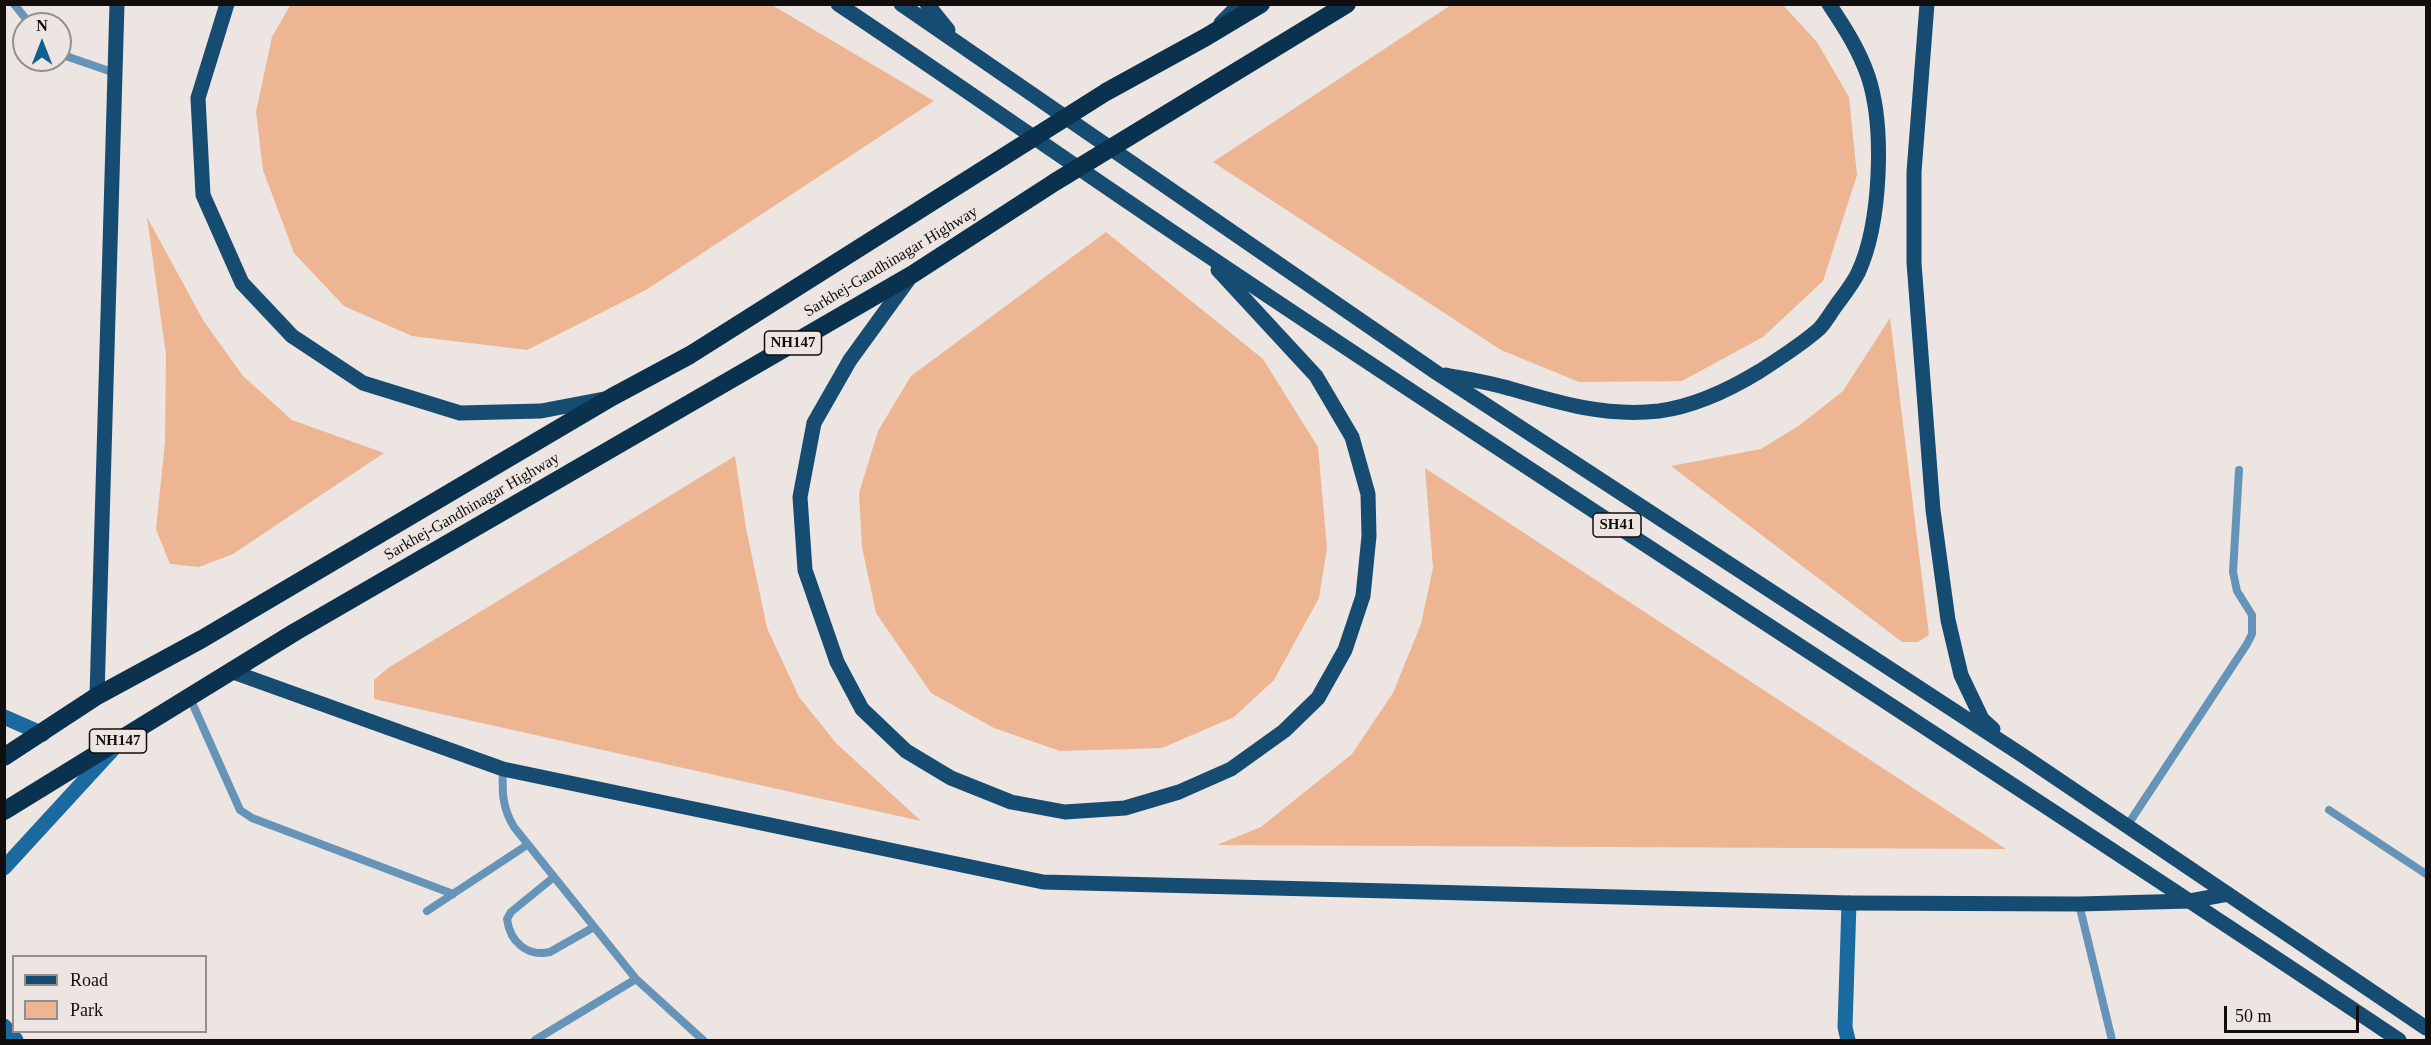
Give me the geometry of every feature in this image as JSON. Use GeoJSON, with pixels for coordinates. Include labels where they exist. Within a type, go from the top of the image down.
{"type":"FeatureCollection","features":[{"type":"Feature","properties":{"kind":"highway","name":"Sarkhej-Gandhinagar Highway"},"geometry":{"type":"LineString","coordinates":[[97,696],[202,639],[612,398],[690,355],[1106,92],[1261,4]]}},
{"type":"Feature","properties":{"kind":"highway","name":"Sarkhej-Gandhinagar Highway"},"geometry":{"type":"LineString","coordinates":[[233,672],[295,632],[913,274],[1055,182],[1347,4]]}},
{"type":"Feature","properties":{"kind":"highway","name":"NH147"},"geometry":{"type":"LineString","coordinates":[[4,811],[233,672]]}},
{"type":"Feature","properties":{"kind":"highway","name":"NH147"},"geometry":{"type":"LineString","coordinates":[[4,757],[43,734],[97,696]]}},
{"type":"Feature","properties":{"kind":"main road"},"geometry":{"type":"LineString","coordinates":[[97,696],[117,4]]}},
{"type":"Feature","properties":{"kind":"main road"},"geometry":{"type":"LineString","coordinates":[[227,4],[198,98],[203,195],[242,283],[292,336],[363,383],[460,413],[541,411],[612,398]]}},
{"type":"Feature","properties":{"kind":"main road","name":"SH41"},"geometry":{"type":"LineString","coordinates":[[838,4],[992,107],[1201,252],[2190,901],[2399,1041]]}},
{"type":"Feature","properties":{"kind":"main road","name":"SH41"},"geometry":{"type":"LineString","coordinates":[[901,4],[1437,373],[2022,755],[2427,1028]]}},
{"type":"Feature","properties":{"kind":"main road"},"geometry":{"type":"LineString","coordinates":[[927,4],[961,46]]}},
{"type":"Feature","properties":{"kind":"main road"},"geometry":{"type":"LineString","coordinates":[[1206,37],[1240,4]]}},
{"type":"Feature","properties":{"kind":"main road"},"geometry":{"type":"LineString","coordinates":[[1437,373],[1506,388],[1588,410],[1623,414],[1661,411],[1702,401],[1741,383],[1781,358],[1820,327],[1858,273],[1874,225],[1878,175],[1877,128],[1869,78],[1852,38],[1829,4]]}},
{"type":"Feature","properties":{"kind":"main road"},"geometry":{"type":"LineString","coordinates":[[1927,4],[1914,172],[1914,263],[1933,510],[1948,620],[1961,675],[1982,719],[2022,755]]}},
{"type":"Feature","properties":{"kind":"main road"},"geometry":{"type":"LineString","coordinates":[[913,274],[850,360],[814,423],[800,497],[806,570],[837,662],[862,709],[906,752],[951,778],[1011,802],[1065,812],[1125,808],[1179,792],[1231,769],[1284,730],[1318,698],[1345,650],[1363,596],[1369,537],[1368,494],[1352,437],[1316,376],[1201,252]]}},
{"type":"Feature","properties":{"kind":"main road"},"geometry":{"type":"LineString","coordinates":[[233,672],[503,769],[1043,882],[1849,903],[2079,904],[2190,901],[2228,894]]}},
{"type":"Feature","properties":{"kind":"street"},"geometry":{"type":"LineString","coordinates":[[4,717],[43,734]]}},
{"type":"Feature","properties":{"kind":"street"},"geometry":{"type":"LineString","coordinates":[[4,745],[43,734]]}},
{"type":"Feature","properties":{"kind":"street"},"geometry":{"type":"LineString","coordinates":[[4,868],[122,739]]}},
{"type":"Feature","properties":{"kind":"street"},"geometry":{"type":"LineString","coordinates":[[1848,1041],[1845,1028],[1849,903]]}},
{"type":"Feature","properties":{"kind":"street"},"geometry":{"type":"LineString","coordinates":[[4,1026],[16,1041]]}},
{"type":"Feature","properties":{"kind":"lane"},"geometry":{"type":"LineString","coordinates":[[72,58],[115,73]]}},
{"type":"Feature","properties":{"kind":"lane"},"geometry":{"type":"LineString","coordinates":[[2126,826],[2252,634],[2252,615],[2237,591],[2233,572],[2239,470]]}},
{"type":"Feature","properties":{"kind":"lane"},"geometry":{"type":"LineString","coordinates":[[189,697],[240,810],[252,818],[453,894]]}},
{"type":"Feature","properties":{"kind":"lane"},"geometry":{"type":"LineString","coordinates":[[503,769],[502,798],[506,813],[527,845],[636,979],[703,1041]]}},
{"type":"Feature","properties":{"kind":"lane"},"geometry":{"type":"LineString","coordinates":[[2329,810],[2427,874]]}},
{"type":"Feature","properties":{"kind":"lane"},"geometry":{"type":"LineString","coordinates":[[427,911],[527,845]]}},
{"type":"Feature","properties":{"kind":"lane"},"geometry":{"type":"LineString","coordinates":[[554,877],[511,912],[507,919],[512,936],[524,950],[543,953],[550,952],[594,927]]}},
{"type":"Feature","properties":{"kind":"lane"},"geometry":{"type":"LineString","coordinates":[[2079,904],[2112,1041]]}},
{"type":"Feature","properties":{"kind":"lane"},"geometry":{"type":"LineString","coordinates":[[535,1041],[636,979]]}},
{"type":"Feature","properties":{"kind":"green space"},"geometry":{"type":"Polygon","coordinates":[[[291,4],[772,5],[934,101],[646,290],[527,350],[412,336],[344,306],[294,253],[263,170],[256,112],[272,37],[291,4]]]}},
{"type":"Feature","properties":{"kind":"green space"},"geometry":{"type":"Polygon","coordinates":[[[1782,4],[1817,42],[1849,97],[1857,175],[1823,281],[1763,337],[1682,381],[1579,382],[1501,350],[1213,162],[1451,5],[1782,4]]]}},
{"type":"Feature","properties":{"kind":"green space"},"geometry":{"type":"Polygon","coordinates":[[[147,217],[203,320],[243,376],[292,420],[384,453],[233,554],[199,567],[170,564],[156,529],[165,442],[166,355],[147,217]]]}},
{"type":"Feature","properties":{"kind":"green space"},"geometry":{"type":"Polygon","coordinates":[[[1106,232],[1263,359],[1318,447],[1327,548],[1319,598],[1274,680],[1234,717],[1162,748],[1060,751],[994,728],[931,693],[876,613],[862,547],[859,493],[878,431],[911,376],[1106,232]]]}},
{"type":"Feature","properties":{"kind":"green space"},"geometry":{"type":"Polygon","coordinates":[[[1890,318],[1929,635],[1918,642],[1902,642],[1671,466],[1761,449],[1800,425],[1843,391],[1890,318]]]}},
{"type":"Feature","properties":{"kind":"green space"},"geometry":{"type":"Polygon","coordinates":[[[735,456],[746,528],[767,628],[799,697],[836,743],[921,821],[374,699],[374,680],[388,668],[735,456]]]}},
{"type":"Feature","properties":{"kind":"green space"},"geometry":{"type":"Polygon","coordinates":[[[1425,468],[2006,849],[1217,845],[1261,827],[1352,754],[1393,693],[1421,624],[1433,568],[1425,468]]]}}]}
